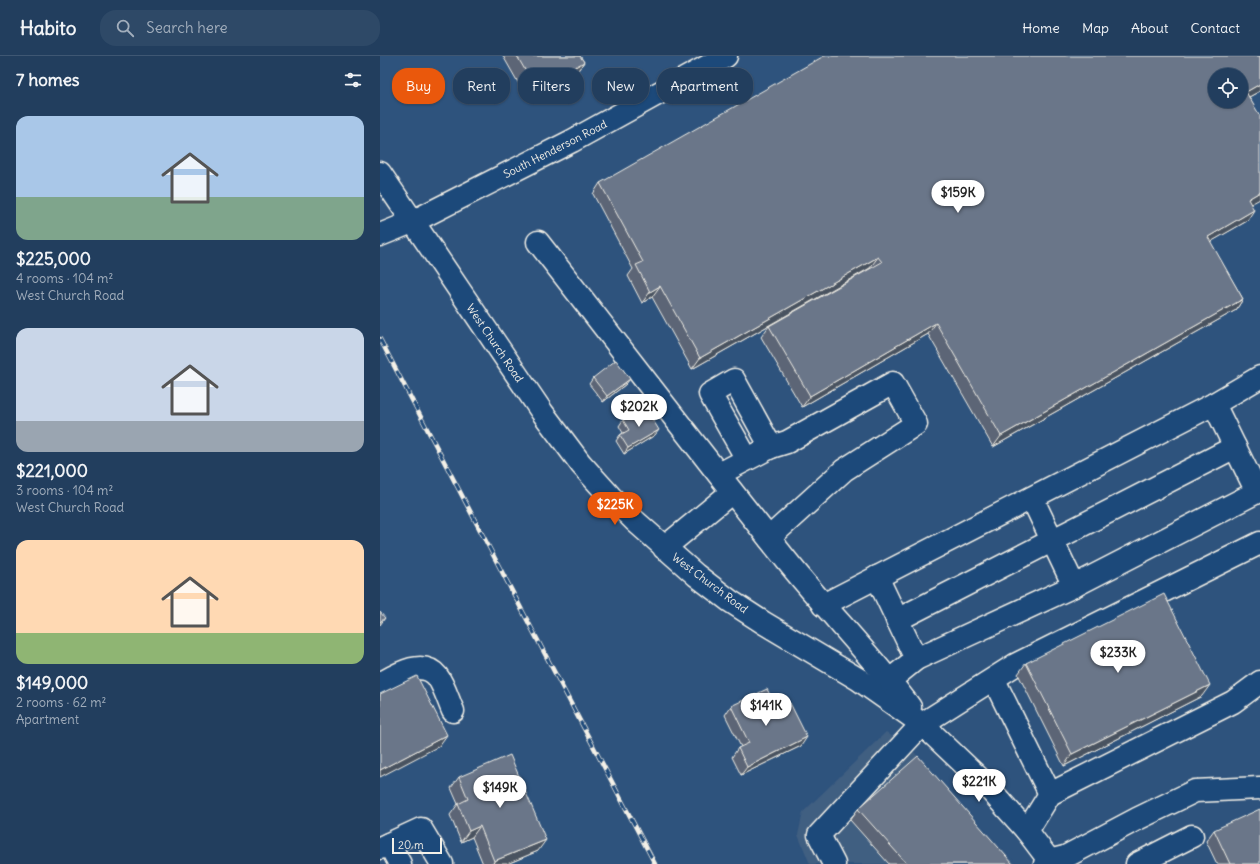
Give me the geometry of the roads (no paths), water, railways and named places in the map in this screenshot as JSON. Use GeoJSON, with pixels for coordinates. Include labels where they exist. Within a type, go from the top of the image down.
{"type":"FeatureCollection","features":[{"type":"Feature","properties":{"kind":"street","name":"South Henderson Road"},"geometry":{"type":"LineString","coordinates":[[380,235],[412,222],[572,141],[726,56]]}},
{"type":"Feature","properties":{"kind":"street","name":"West Church Road"},"geometry":{"type":"LineString","coordinates":[[380,173],[542,412],[581,464],[615,501],[664,548],[730,601],[858,679],[922,724],[982,782],[1027,831],[1049,863]]}},
{"type":"Feature","properties":{"kind":"street"},"geometry":{"type":"LineString","coordinates":[[538,242],[732,492],[823,605],[890,680],[922,724]]}},
{"type":"Feature","properties":{"kind":"street"},"geometry":{"type":"LineString","coordinates":[[823,605],[1214,404],[1260,377]]}},
{"type":"Feature","properties":{"kind":"street"},"geometry":{"type":"LineString","coordinates":[[747,459],[710,394],[734,380],[771,447]]}},
{"type":"Feature","properties":{"kind":"street"},"geometry":{"type":"LineString","coordinates":[[719,474],[771,447],[787,442],[892,383],[916,424],[844,470],[769,538]]}},
{"type":"Feature","properties":{"kind":"street"},"geometry":{"type":"LineString","coordinates":[[890,680],[916,659],[1074,586],[1257,492],[1214,404]]}},
{"type":"Feature","properties":{"kind":"street"},"geometry":{"type":"LineString","coordinates":[[897,620],[1235,447]]}},
{"type":"Feature","properties":{"kind":"street"},"geometry":{"type":"LineString","coordinates":[[664,548],[732,492]]}},
{"type":"Feature","properties":{"kind":"street"},"geometry":{"type":"LineString","coordinates":[[1032,498],[1074,586]]}},
{"type":"Feature","properties":{"kind":"street"},"geometry":{"type":"LineString","coordinates":[[834,864],[819,835],[922,724],[994,680],[1015,665],[1260,543]]}},
{"type":"Feature","properties":{"kind":"street"},"geometry":{"type":"LineString","coordinates":[[877,577],[916,659]]}},
{"type":"Feature","properties":{"kind":"street"},"geometry":{"type":"LineString","coordinates":[[380,684],[404,672],[418,668],[428,669],[438,676],[453,710]]}},
{"type":"Feature","properties":{"kind":"street"},"geometry":{"type":"LineString","coordinates":[[994,680],[1050,794]]}},
{"type":"Feature","properties":{"kind":"street"},"geometry":{"type":"LineString","coordinates":[[1027,831],[1050,794],[1233,702],[1260,682]]}},
{"type":"Feature","properties":{"kind":"street"},"geometry":{"type":"LineString","coordinates":[[1049,863],[1065,857],[1137,819],[1195,791],[1260,788]]}},
{"type":"Feature","properties":{"kind":"street"},"geometry":{"type":"LineString","coordinates":[[400,864],[385,846],[421,829],[442,864]]}},
{"type":"Feature","properties":{"kind":"street"},"geometry":{"type":"LineString","coordinates":[[1137,864],[1192,836]]}},
{"type":"Feature","properties":{"kind":"railway"},"geometry":{"type":"LineString","coordinates":[[380,339],[655,864]]}}]}
